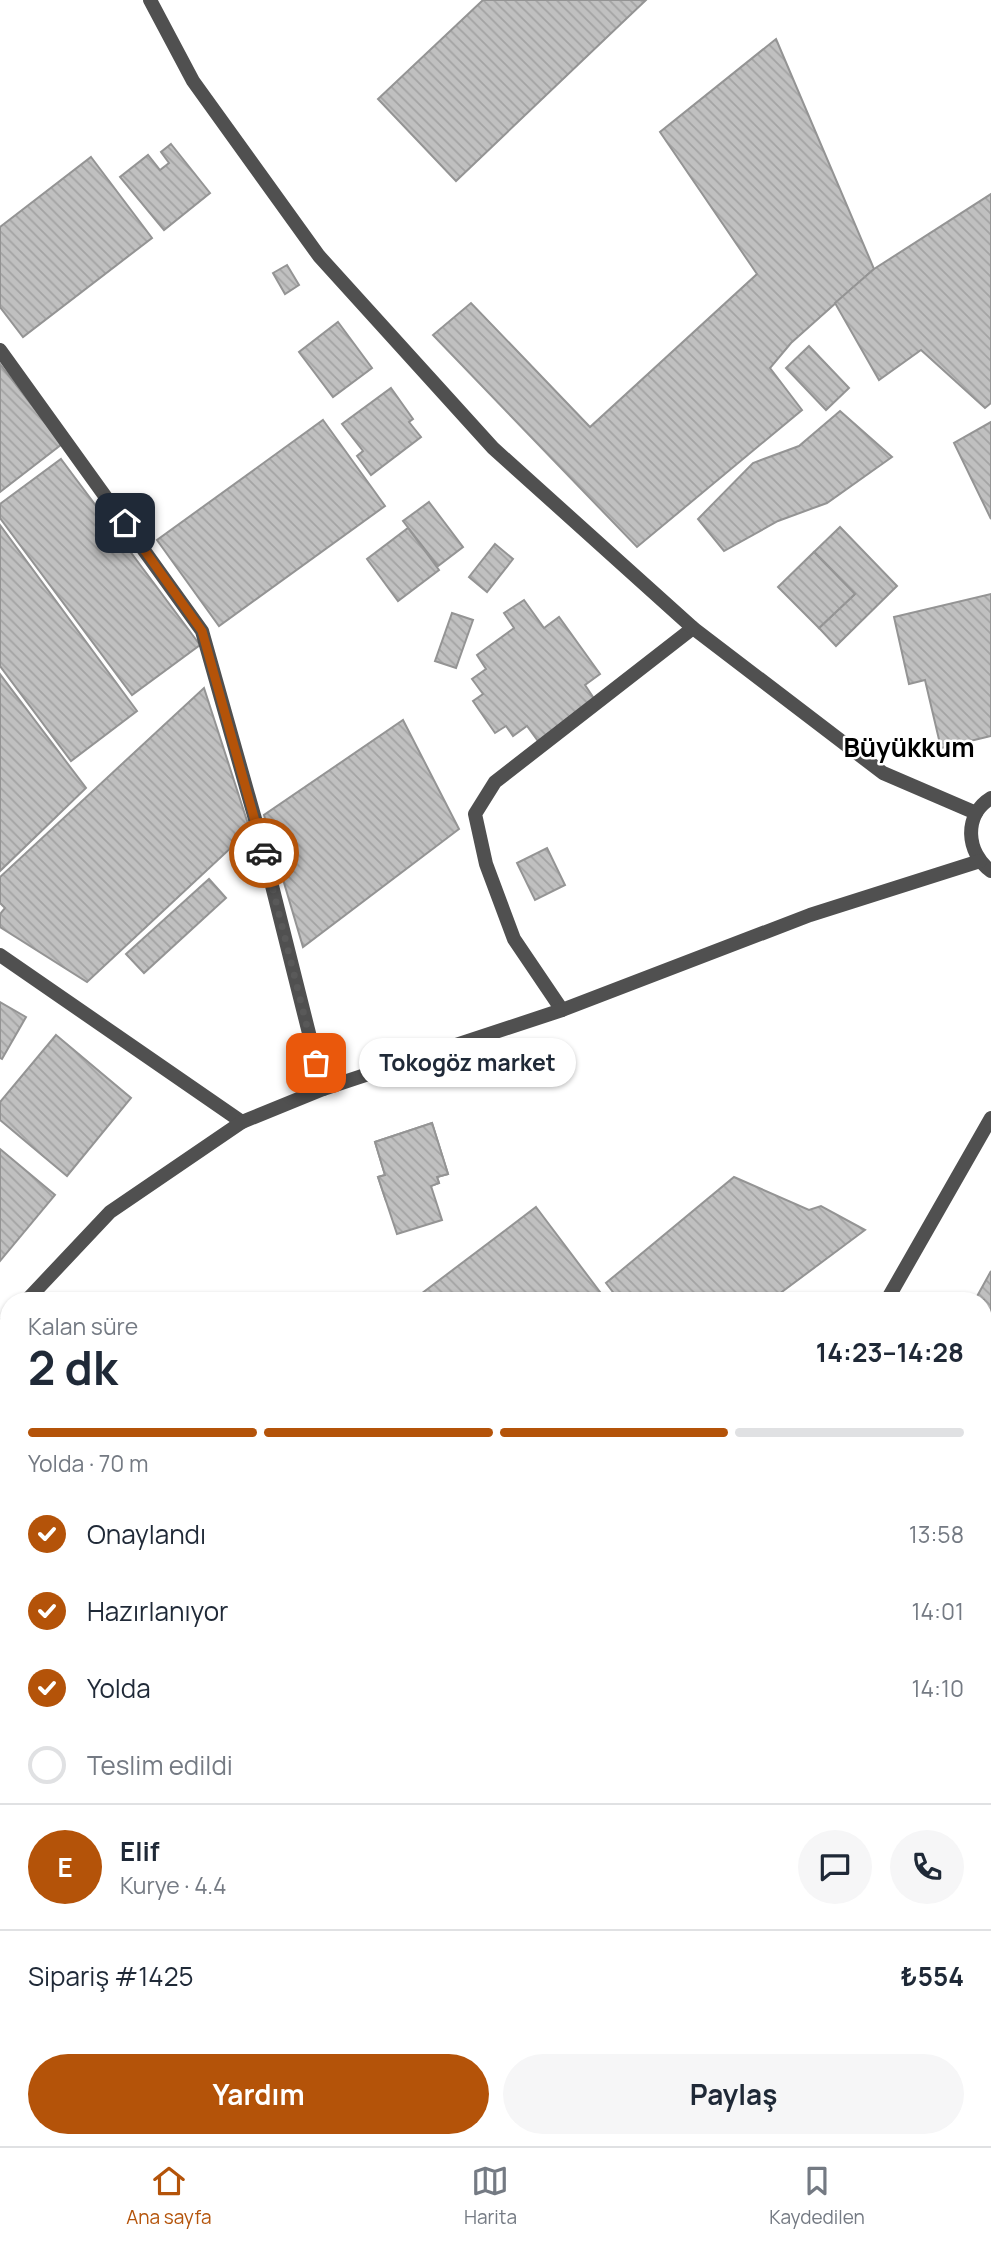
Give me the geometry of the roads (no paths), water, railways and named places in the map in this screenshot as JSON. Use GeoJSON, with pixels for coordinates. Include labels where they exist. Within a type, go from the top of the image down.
{"type":"FeatureCollection","features":[{"type":"Feature","properties":{"kind":"street"},"geometry":{"type":"LineString","coordinates":[[150,0],[193,81],[319,256],[493,448],[693,628],[883,774],[976,813]]}},
{"type":"Feature","properties":{"kind":"street"},"geometry":{"type":"LineString","coordinates":[[0,349],[202,631],[257,826],[323,1089]]}},
{"type":"Feature","properties":{"kind":"street"},"geometry":{"type":"LineString","coordinates":[[562,1010],[514,939],[486,864],[475,814],[495,782],[693,628]]}},
{"type":"Feature","properties":{"kind":"street"},"geometry":{"type":"LineString","coordinates":[[35,1292],[110,1212],[242,1122],[323,1089],[562,1010],[810,915],[985,866],[973,850],[971,825],[984,802],[991,798]]}},
{"type":"Feature","properties":{"kind":"street"},"geometry":{"type":"LineString","coordinates":[[0,955],[242,1122]]}},
{"type":"Feature","properties":{"kind":"street"},"geometry":{"type":"LineString","coordinates":[[892,1292],[991,1118]]}},
{"type":"Feature","properties":{"kind":"place","name":"Tokogöz market"},"geometry":{"type":"Point","coordinates":[316,1063]}},
{"type":"Feature","properties":{"kind":"district","name":"Büyükkum"},"geometry":{"type":"Point","coordinates":[909,747]}}]}
